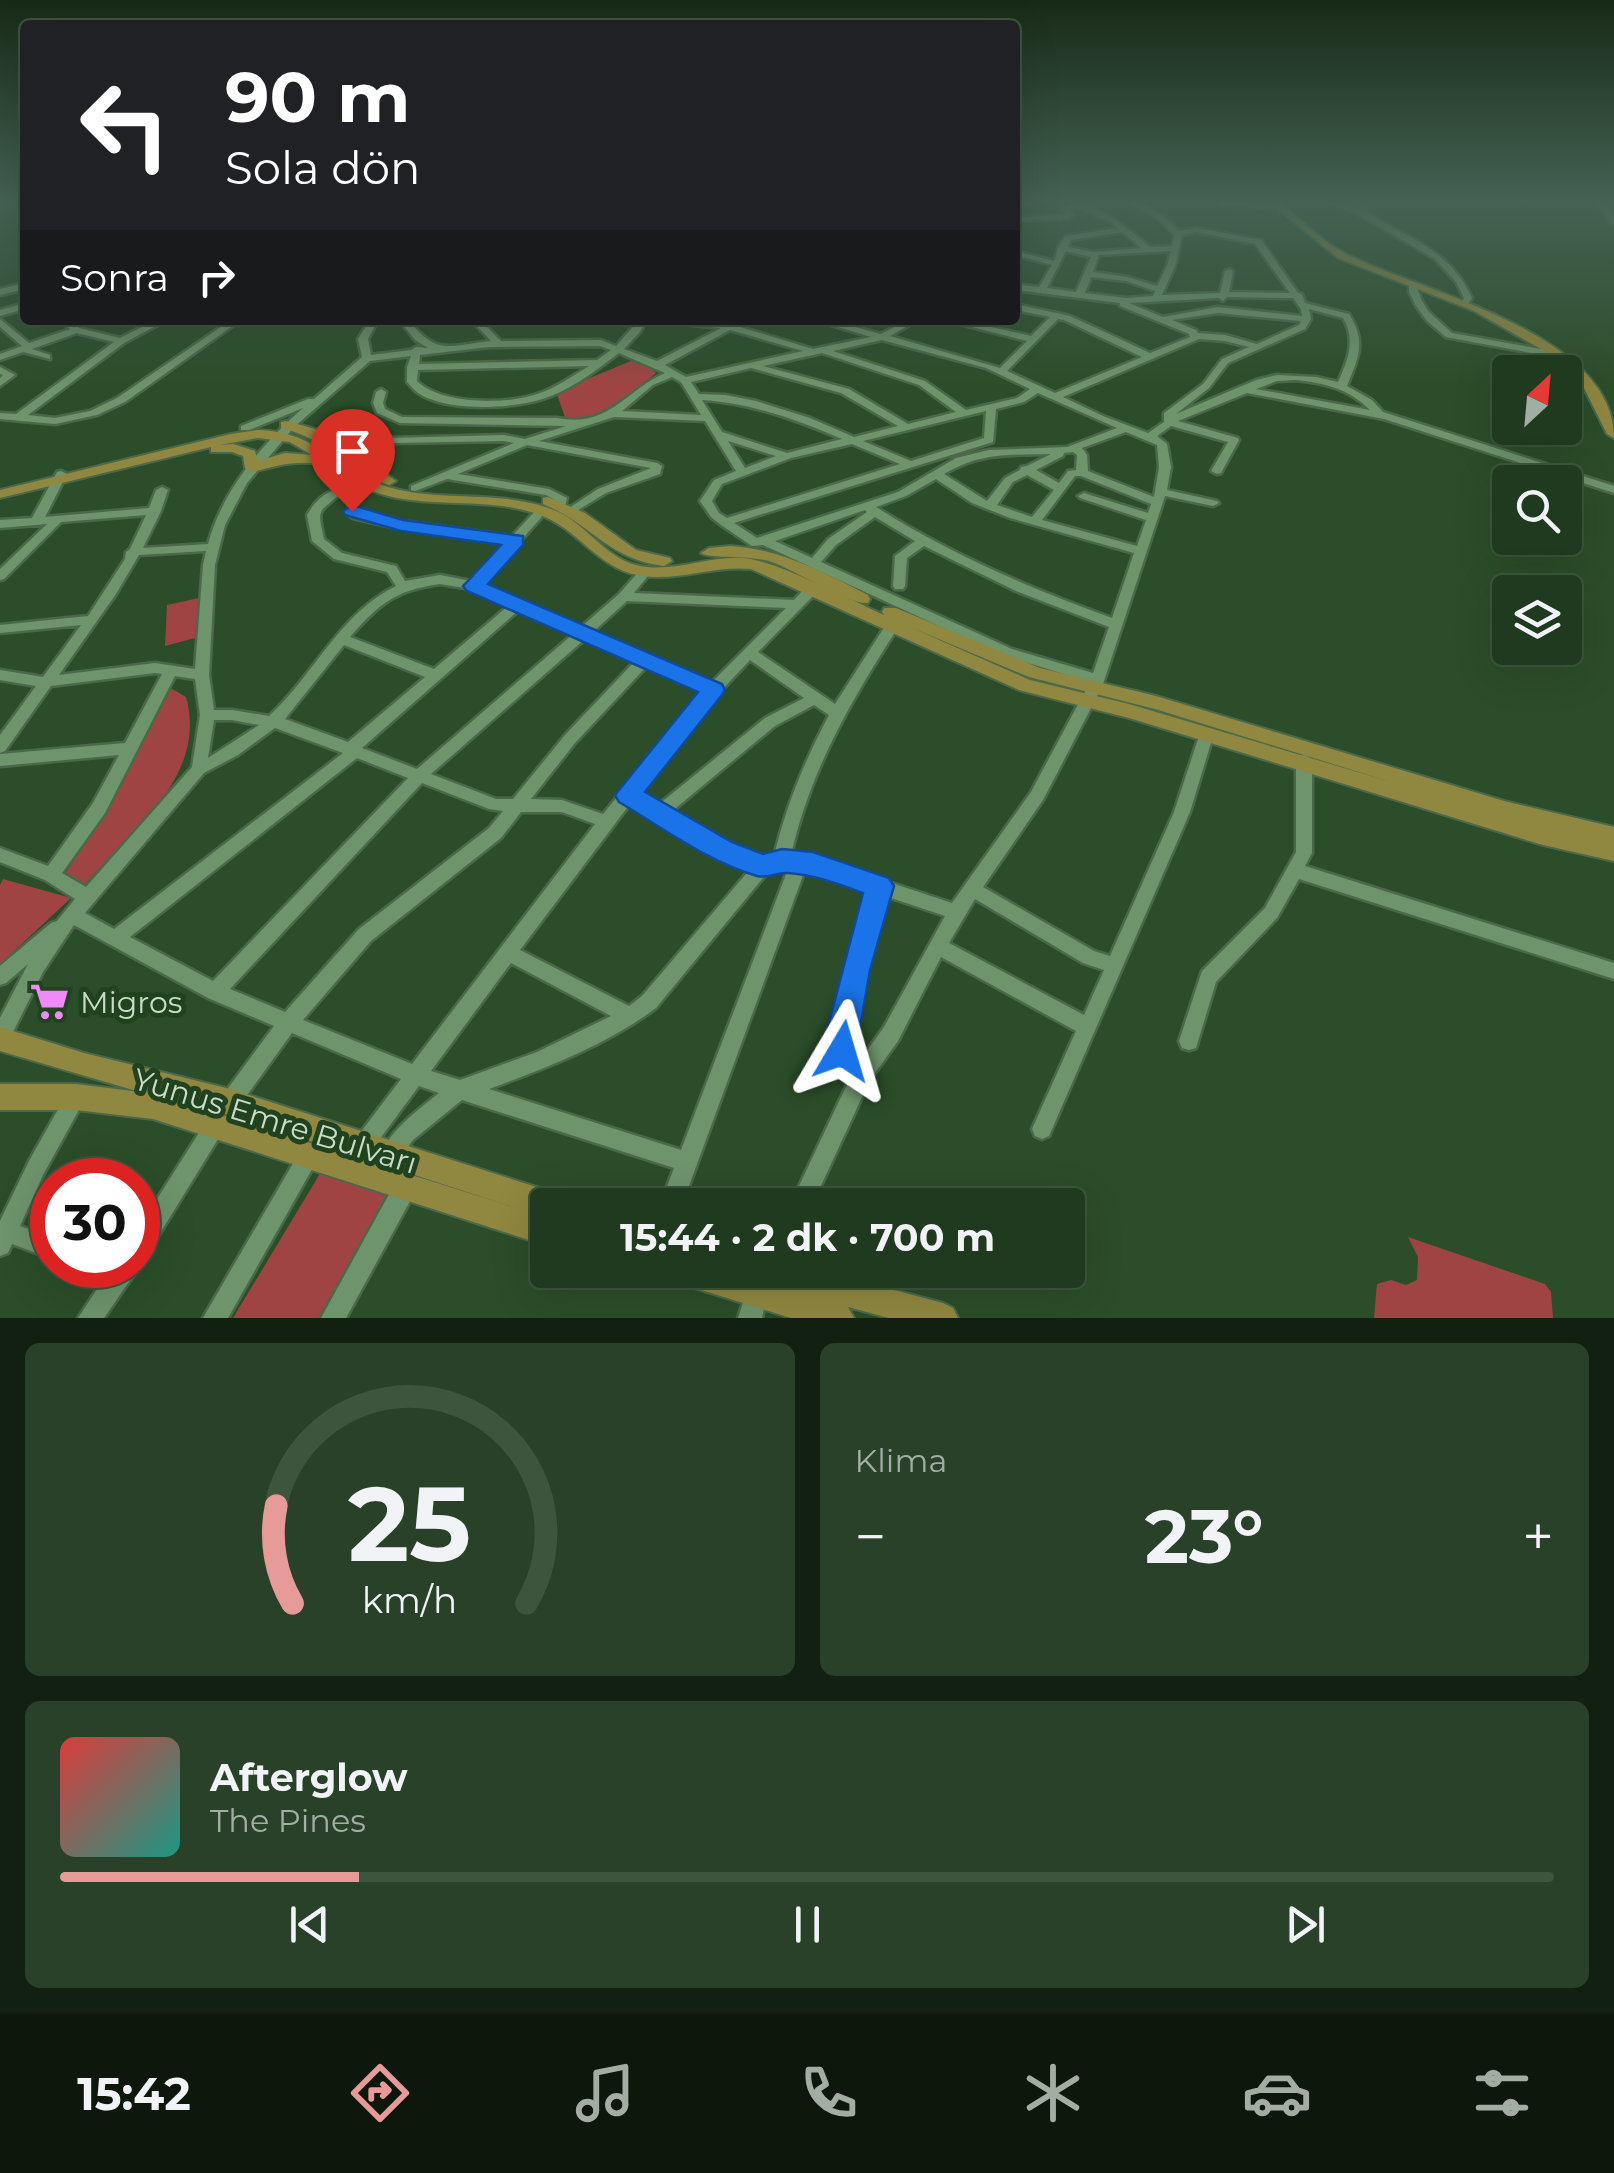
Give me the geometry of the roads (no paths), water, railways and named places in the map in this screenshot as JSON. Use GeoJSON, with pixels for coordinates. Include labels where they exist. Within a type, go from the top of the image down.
{"type":"FeatureCollection","features":[{"type":"Feature","properties":{"kind":"main road"},"geometry":{"type":"LineString","coordinates":[[1366,265],[1464,304],[1517,329],[1558,355]]}},
{"type":"Feature","properties":{"kind":"main road"},"geometry":{"type":"LineString","coordinates":[[1582,378],[1614,434]]}},
{"type":"Feature","properties":{"kind":"main road"},"geometry":{"type":"LineString","coordinates":[[57,480],[245,428],[316,432],[372,472],[415,488],[532,498],[567,507],[624,552],[642,559],[673,560],[754,549],[991,658],[1504,809],[1614,836]]}},
{"type":"Feature","properties":{"kind":"main road"},"geometry":{"type":"LineString","coordinates":[[0,493],[286,429],[357,479],[397,494],[508,503],[542,510],[578,528],[610,560],[645,572],[754,549],[812,589],[1004,678],[1093,689],[1207,733],[1543,836],[1614,852]]}},
{"type":"Feature","properties":{"kind":"main road"},"geometry":{"type":"LineString","coordinates":[[180,451],[243,450],[250,454],[252,468],[285,457],[334,461]]}},
{"type":"Feature","properties":{"kind":"main road","name":"Yunus Emre Bulvarı"},"geometry":{"type":"LineString","coordinates":[[0,1038],[384,1167],[530,1201]]}},
{"type":"Feature","properties":{"kind":"main road","name":"Yunus Emre Bulvarı"},"geometry":{"type":"LineString","coordinates":[[0,1097],[76,1097],[223,1113],[309,1155],[356,1158]]}},
{"type":"Feature","properties":{"kind":"main road","name":"Yunus Emre Bulvarı"},"geometry":{"type":"LineString","coordinates":[[384,1167],[406,1186],[530,1226]]}},
{"type":"Feature","properties":{"kind":"main road"},"geometry":{"type":"LineString","coordinates":[[770,1288],[839,1318]]}},
{"type":"Feature","properties":{"kind":"main road"},"geometry":{"type":"LineString","coordinates":[[779,1288],[943,1318]]}},
{"type":"Feature","properties":{"kind":"street"},"geometry":{"type":"LineString","coordinates":[[1042,290],[1057,265]]}},
{"type":"Feature","properties":{"kind":"street"},"geometry":{"type":"LineString","coordinates":[[1080,294],[1090,265]]}},
{"type":"Feature","properties":{"kind":"street"},"geometry":{"type":"LineString","coordinates":[[1158,294],[1172,265]]}},
{"type":"Feature","properties":{"kind":"street"},"geometry":{"type":"LineString","coordinates":[[1274,265],[1301,301],[1307,319]]}},
{"type":"Feature","properties":{"kind":"street"},"geometry":{"type":"LineString","coordinates":[[1447,265],[1463,284],[1468,298],[1464,304]]}},
{"type":"Feature","properties":{"kind":"street"},"geometry":{"type":"LineString","coordinates":[[1223,298],[1229,271]]}},
{"type":"Feature","properties":{"kind":"street"},"geometry":{"type":"LineString","coordinates":[[1086,274],[1127,279],[1158,294]]}},
{"type":"Feature","properties":{"kind":"street"},"geometry":{"type":"LineString","coordinates":[[1412,284],[1413,296],[1436,326],[1449,335],[1558,355]]}},
{"type":"Feature","properties":{"kind":"street"},"geometry":{"type":"LineString","coordinates":[[1020,288],[1119,300],[1158,294],[1223,298],[1247,294],[1301,301],[1346,316],[1358,334],[1341,388]]}},
{"type":"Feature","properties":{"kind":"street"},"geometry":{"type":"LineString","coordinates":[[1119,300],[1196,336],[1255,346]]}},
{"type":"Feature","properties":{"kind":"street"},"geometry":{"type":"LineString","coordinates":[[1020,308],[1057,315],[1148,356]]}},
{"type":"Feature","properties":{"kind":"street"},"geometry":{"type":"LineString","coordinates":[[1159,320],[1218,310],[1307,319]]}},
{"type":"Feature","properties":{"kind":"street"},"geometry":{"type":"LineString","coordinates":[[1002,371],[1057,315]]}},
{"type":"Feature","properties":{"kind":"street"},"geometry":{"type":"LineString","coordinates":[[1169,422],[1168,415],[1206,386],[1224,361],[1296,331],[1307,319]]}},
{"type":"Feature","properties":{"kind":"street"},"geometry":{"type":"LineString","coordinates":[[0,322],[26,348],[47,357]]}},
{"type":"Feature","properties":{"kind":"street"},"geometry":{"type":"LineString","coordinates":[[70,325],[121,341]]}},
{"type":"Feature","properties":{"kind":"street"},"geometry":{"type":"LineString","coordinates":[[19,417],[121,341],[153,325]]}},
{"type":"Feature","properties":{"kind":"street"},"geometry":{"type":"LineString","coordinates":[[0,416],[67,420],[122,400],[230,325]]}},
{"type":"Feature","properties":{"kind":"street"},"geometry":{"type":"LineString","coordinates":[[367,358],[362,338],[371,325]]}},
{"type":"Feature","properties":{"kind":"street"},"geometry":{"type":"LineString","coordinates":[[407,325],[418,338],[436,349]]}},
{"type":"Feature","properties":{"kind":"street"},"geometry":{"type":"LineString","coordinates":[[480,325],[499,344]]}},
{"type":"Feature","properties":{"kind":"street"},"geometry":{"type":"LineString","coordinates":[[416,350],[412,367],[414,388],[434,399],[517,402],[546,395],[598,363],[635,334],[640,325]]}},
{"type":"Feature","properties":{"kind":"street"},"geometry":{"type":"LineString","coordinates":[[713,325],[816,350],[922,383],[964,413]]}},
{"type":"Feature","properties":{"kind":"street"},"geometry":{"type":"LineString","coordinates":[[658,365],[733,325]]}},
{"type":"Feature","properties":{"kind":"street"},"geometry":{"type":"LineString","coordinates":[[809,1188],[863,1073],[891,1034],[956,912],[1037,796],[1093,689],[1142,551],[1165,467],[1162,444],[1151,436],[1055,398],[1002,371],[839,325]]}},
{"type":"Feature","properties":{"kind":"street"},"geometry":{"type":"LineString","coordinates":[[685,380],[882,336],[904,325]]}},
{"type":"Feature","properties":{"kind":"street"},"geometry":{"type":"LineString","coordinates":[[970,325],[1032,339]]}},
{"type":"Feature","properties":{"kind":"street"},"geometry":{"type":"LineString","coordinates":[[0,357],[76,330]]}},
{"type":"Feature","properties":{"kind":"street"},"geometry":{"type":"LineString","coordinates":[[1055,398],[1196,336]]}},
{"type":"Feature","properties":{"kind":"street"},"geometry":{"type":"LineString","coordinates":[[199,769],[207,715],[202,675],[209,564],[219,526],[252,468],[286,429],[367,358],[499,344],[601,344],[616,348],[685,380],[741,471]]}},
{"type":"Feature","properties":{"kind":"street"},"geometry":{"type":"LineString","coordinates":[[412,367],[598,363]]}},
{"type":"Feature","properties":{"kind":"street"},"geometry":{"type":"LineString","coordinates":[[748,365],[845,392],[905,426]]}},
{"type":"Feature","properties":{"kind":"street"},"geometry":{"type":"LineString","coordinates":[[0,370],[10,374],[0,383]]}},
{"type":"Feature","properties":{"kind":"street"},"geometry":{"type":"LineString","coordinates":[[415,488],[523,444],[612,414],[650,382],[672,373]]}},
{"type":"Feature","properties":{"kind":"street"},"geometry":{"type":"LineString","coordinates":[[1151,436],[1169,422],[1274,377],[1341,388],[1373,405],[1379,414]]}},
{"type":"Feature","properties":{"kind":"street"},"geometry":{"type":"LineString","coordinates":[[1038,389],[991,407],[846,440],[741,471],[718,482],[706,501],[754,549],[814,564],[1093,689]]}},
{"type":"Feature","properties":{"kind":"street"},"geometry":{"type":"LineString","coordinates":[[1246,390],[1379,414],[1614,490]]}},
{"type":"Feature","properties":{"kind":"street"},"geometry":{"type":"LineString","coordinates":[[381,392],[381,411],[400,420],[542,421],[578,426]]}},
{"type":"Feature","properties":{"kind":"street"},"geometry":{"type":"LineString","coordinates":[[696,396],[776,409],[912,464]]}},
{"type":"Feature","properties":{"kind":"street"},"geometry":{"type":"LineString","coordinates":[[245,428],[317,399]]}},
{"type":"Feature","properties":{"kind":"street"},"geometry":{"type":"LineString","coordinates":[[724,522],[989,440],[991,407]]}},
{"type":"Feature","properties":{"kind":"street"},"geometry":{"type":"LineString","coordinates":[[612,414],[710,418]]}},
{"type":"Feature","properties":{"kind":"street"},"geometry":{"type":"LineString","coordinates":[[1169,422],[1234,440],[1217,471]]}},
{"type":"Feature","properties":{"kind":"street"},"geometry":{"type":"LineString","coordinates":[[814,564],[832,542],[871,510],[960,460],[989,453],[1076,448],[1127,428]]}},
{"type":"Feature","properties":{"kind":"street"},"geometry":{"type":"LineString","coordinates":[[721,435],[787,456]]}},
{"type":"Feature","properties":{"kind":"street"},"geometry":{"type":"LineString","coordinates":[[394,440],[504,438],[657,466],[656,472],[567,507],[561,498],[549,492],[444,475]]}},
{"type":"Feature","properties":{"kind":"street"},"geometry":{"type":"LineString","coordinates":[[1076,448],[1082,456],[1082,473]]}},
{"type":"Feature","properties":{"kind":"street"},"geometry":{"type":"LineString","coordinates":[[990,506],[1009,480],[1060,454],[1058,450]]}},
{"type":"Feature","properties":{"kind":"street"},"geometry":{"type":"LineString","coordinates":[[1025,469],[1061,489]]}},
{"type":"Feature","properties":{"kind":"street"},"geometry":{"type":"LineString","coordinates":[[1035,522],[1072,473],[1159,497],[1212,503]]}},
{"type":"Feature","properties":{"kind":"street"},"geometry":{"type":"LineString","coordinates":[[936,474],[990,506],[1142,551]]}},
{"type":"Feature","properties":{"kind":"street"},"geometry":{"type":"LineString","coordinates":[[36,520],[57,480]]}},
{"type":"Feature","properties":{"kind":"street"},"geometry":{"type":"LineString","coordinates":[[0,747],[91,620],[132,552],[162,490]]}},
{"type":"Feature","properties":{"kind":"street"},"geometry":{"type":"LineString","coordinates":[[336,493],[319,504],[313,515],[318,541],[338,556],[392,569],[401,584]]}},
{"type":"Feature","properties":{"kind":"street"},"geometry":{"type":"LineString","coordinates":[[1084,496],[1152,518]]}},
{"type":"Feature","properties":{"kind":"street"},"geometry":{"type":"LineString","coordinates":[[353,508],[353,514],[401,525],[516,540]]}},
{"type":"Feature","properties":{"kind":"street"},"geometry":{"type":"LineString","coordinates":[[474,586],[542,510]]}},
{"type":"Feature","properties":{"kind":"street"},"geometry":{"type":"LineString","coordinates":[[871,510],[922,542],[1017,588],[1117,625]]}},
{"type":"Feature","properties":{"kind":"street"},"geometry":{"type":"LineString","coordinates":[[754,549],[871,510]]}},
{"type":"Feature","properties":{"kind":"street"},"geometry":{"type":"LineString","coordinates":[[0,524],[154,511]]}},
{"type":"Feature","properties":{"kind":"street"},"geometry":{"type":"LineString","coordinates":[[3,569],[58,518]]}},
{"type":"Feature","properties":{"kind":"street"},"geometry":{"type":"LineString","coordinates":[[899,586],[901,556],[922,542]]}},
{"type":"Feature","properties":{"kind":"street"},"geometry":{"type":"LineString","coordinates":[[132,552],[214,546]]}},
{"type":"Feature","properties":{"kind":"street"},"geometry":{"type":"LineString","coordinates":[[214,992],[420,775],[624,596],[645,572]]}},
{"type":"Feature","properties":{"kind":"street"},"geometry":{"type":"LineString","coordinates":[[0,1038],[37,966],[70,918],[199,769],[272,722],[342,639],[401,584],[443,578],[474,586],[714,690]]}},
{"type":"Feature","properties":{"kind":"street"},"geometry":{"type":"LineString","coordinates":[[356,1158],[414,1075],[606,822],[714,690],[812,589]]}},
{"type":"Feature","properties":{"kind":"street"},"geometry":{"type":"LineString","coordinates":[[624,596],[796,604]]}},
{"type":"Feature","properties":{"kind":"street"},"geometry":{"type":"LineString","coordinates":[[116,938],[352,751],[516,606]]}},
{"type":"Feature","properties":{"kind":"street"},"geometry":{"type":"LineString","coordinates":[[0,629],[91,620]]}},
{"type":"Feature","properties":{"kind":"street"},"geometry":{"type":"LineString","coordinates":[[677,1188],[781,863],[794,807],[858,674],[892,626]]}},
{"type":"Feature","properties":{"kind":"street"},"geometry":{"type":"LineString","coordinates":[[342,639],[437,676]]}},
{"type":"Feature","properties":{"kind":"street"},"geometry":{"type":"LineString","coordinates":[[749,654],[838,713]]}},
{"type":"Feature","properties":{"kind":"street"},"geometry":{"type":"LineString","coordinates":[[160,1213],[223,1113],[287,1024],[365,935],[405,900],[476,851],[519,808],[570,739],[645,660]]}},
{"type":"Feature","properties":{"kind":"street"},"geometry":{"type":"LineString","coordinates":[[0,675],[43,682],[138,668],[202,675]]}},
{"type":"Feature","properties":{"kind":"street"},"geometry":{"type":"LineString","coordinates":[[51,875],[98,808],[171,670]]}},
{"type":"Feature","properties":{"kind":"street"},"geometry":{"type":"LineString","coordinates":[[659,813],[770,722],[815,698]]}},
{"type":"Feature","properties":{"kind":"street"},"geometry":{"type":"LineString","coordinates":[[207,715],[272,722],[496,805],[562,806],[606,822]]}},
{"type":"Feature","properties":{"kind":"street"},"geometry":{"type":"LineString","coordinates":[[1042,1129],[1176,828],[1207,733]]}},
{"type":"Feature","properties":{"kind":"street"},"geometry":{"type":"LineString","coordinates":[[0,760],[132,748]]}},
{"type":"Feature","properties":{"kind":"street"},"geometry":{"type":"LineString","coordinates":[[1189,1041],[1208,977],[1272,913],[1304,853],[1304,761]]}},
{"type":"Feature","properties":{"kind":"street"},"geometry":{"type":"LineString","coordinates":[[628,795],[722,850],[880,886],[956,912]]}},
{"type":"Feature","properties":{"kind":"street"},"geometry":{"type":"LineString","coordinates":[[3,862],[51,875],[88,898]]}},
{"type":"Feature","properties":{"kind":"street"},"geometry":{"type":"LineString","coordinates":[[384,1167],[406,1133],[457,1091],[541,1060],[630,1016],[781,863]]}},
{"type":"Feature","properties":{"kind":"street"},"geometry":{"type":"LineString","coordinates":[[1294,870],[1614,971]]}},
{"type":"Feature","properties":{"kind":"street"},"geometry":{"type":"LineString","coordinates":[[863,1073],[845,1057],[840,1038],[880,886]]}},
{"type":"Feature","properties":{"kind":"street"},"geometry":{"type":"LineString","coordinates":[[972,889],[1089,957],[1115,966]]}},
{"type":"Feature","properties":{"kind":"street"},"geometry":{"type":"LineString","coordinates":[[70,918],[116,938],[214,992],[414,1075],[687,1162]]}},
{"type":"Feature","properties":{"kind":"street"},"geometry":{"type":"LineString","coordinates":[[0,977],[70,918]]}},
{"type":"Feature","properties":{"kind":"street"},"geometry":{"type":"LineString","coordinates":[[940,948],[1088,1027]]}},
{"type":"Feature","properties":{"kind":"street"},"geometry":{"type":"LineString","coordinates":[[507,952],[630,1016]]}},
{"type":"Feature","properties":{"kind":"street"},"geometry":{"type":"LineString","coordinates":[[30,1243],[4,1238],[36,1168],[76,1097]]}},
{"type":"Feature","properties":{"kind":"street"},"geometry":{"type":"LineString","coordinates":[[215,1318],[309,1155]]}},
{"type":"Feature","properties":{"kind":"street"},"geometry":{"type":"LineString","coordinates":[[332,1318],[406,1186]]}},
{"type":"Feature","properties":{"kind":"street"},"geometry":{"type":"LineString","coordinates":[[90,1318],[106,1288]]}},
{"type":"Feature","properties":{"kind":"place","name":"Migros"},"geometry":{"type":"Point","coordinates":[50,1002]}}]}
